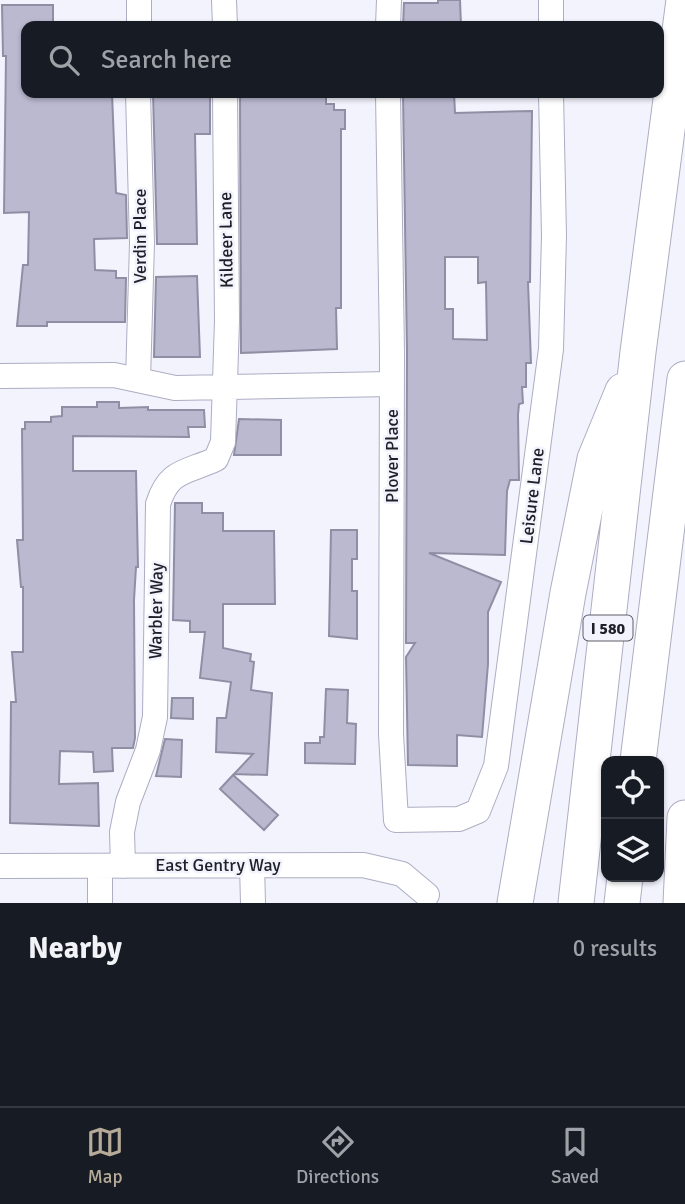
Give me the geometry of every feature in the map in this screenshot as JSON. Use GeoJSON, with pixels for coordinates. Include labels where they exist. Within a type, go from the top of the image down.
{"type":"FeatureCollection","features":[{"type":"Feature","properties":{"kind":"highway","name":"I 580"},"geometry":{"type":"LineString","coordinates":[[576,903],[638,352],[684,0]]}},
{"type":"Feature","properties":{"kind":"highway"},"geometry":{"type":"LineString","coordinates":[[515,903],[568,593],[595,459],[638,352]]}},
{"type":"Feature","properties":{"kind":"highway","name":"I 580"},"geometry":{"type":"LineString","coordinates":[[640,756],[685,379]]}},
{"type":"Feature","properties":{"kind":"highway"},"geometry":{"type":"LineString","coordinates":[[681,903],[685,818]]}},
{"type":"Feature","properties":{"kind":"highway"},"geometry":{"type":"LineString","coordinates":[[622,903],[624,882]]}},
{"type":"Feature","properties":{"kind":"street"},"geometry":{"type":"LineString","coordinates":[[139,0],[139,21]]}},
{"type":"Feature","properties":{"kind":"street"},"geometry":{"type":"LineString","coordinates":[[224,0],[225,21]]}},
{"type":"Feature","properties":{"kind":"street"},"geometry":{"type":"LineString","coordinates":[[388,21],[389,0]]}},
{"type":"Feature","properties":{"kind":"street"},"geometry":{"type":"LineString","coordinates":[[551,0],[551,21]]}},
{"type":"Feature","properties":{"kind":"street","name":"Verdin Place"},"geometry":{"type":"LineString","coordinates":[[138,98],[142,243],[138,380]]}},
{"type":"Feature","properties":{"kind":"street","name":"Kildeer Lane"},"geometry":{"type":"LineString","coordinates":[[223,387],[227,321],[225,98]]}},
{"type":"Feature","properties":{"kind":"street","name":"Plover Place"},"geometry":{"type":"LineString","coordinates":[[388,98],[392,384],[391,734],[396,820]]}},
{"type":"Feature","properties":{"kind":"street","name":"Leisure Lane"},"geometry":{"type":"LineString","coordinates":[[396,820],[459,819],[478,811],[496,766],[551,349],[554,236],[551,98]]}},
{"type":"Feature","properties":{"kind":"street"},"geometry":{"type":"LineString","coordinates":[[0,376],[114,375],[175,388],[392,384]]}},
{"type":"Feature","properties":{"kind":"street","name":"Warbler Way"},"geometry":{"type":"LineString","coordinates":[[100,903],[122,832],[128,802],[148,750],[155,717],[158,504],[163,489],[173,475],[216,459],[223,442],[223,387]]}},
{"type":"Feature","properties":{"kind":"street"},"geometry":{"type":"LineString","coordinates":[[252,865],[253,903]]}},
{"type":"Feature","properties":{"kind":"street","name":"East Gentry Way"},"geometry":{"type":"LineString","coordinates":[[0,866],[363,865],[402,874],[426,895]]}},
{"type":"Feature","properties":{"kind":"building"},"geometry":{"type":"Polygon","coordinates":[[[438,0],[460,0],[461,21],[403,21],[404,3],[438,3],[438,0]]]}},
{"type":"Feature","properties":{"kind":"building"},"geometry":{"type":"Polygon","coordinates":[[[2,5],[53,5],[53,21],[21,21],[21,98],[112,98],[116,193],[126,195],[127,238],[94,239],[95,270],[116,271],[116,278],[126,278],[125,322],[47,322],[47,326],[17,326],[23,265],[28,265],[29,212],[4,213],[6,56],[3,56],[2,5]]]}},
{"type":"Feature","properties":{"kind":"building"},"geometry":{"type":"Polygon","coordinates":[[[153,98],[210,98],[210,134],[195,134],[197,244],[157,244],[153,98]]]}},
{"type":"Feature","properties":{"kind":"building"},"geometry":{"type":"Polygon","coordinates":[[[240,98],[326,98],[326,104],[334,104],[334,110],[345,110],[345,129],[341,129],[341,308],[336,308],[337,349],[241,353],[240,98]]]}},
{"type":"Feature","properties":{"kind":"building"},"geometry":{"type":"Polygon","coordinates":[[[403,98],[454,98],[455,113],[532,111],[528,282],[531,363],[526,363],[526,387],[522,387],[523,403],[519,404],[519,480],[510,480],[507,491],[505,555],[429,553],[501,582],[488,612],[488,664],[482,737],[457,735],[457,766],[408,765],[406,657],[415,643],[406,643],[407,352],[403,98]],[[445,257],[445,309],[453,309],[453,339],[487,340],[486,282],[478,283],[478,257],[445,257]]]}},
{"type":"Feature","properties":{"kind":"building"},"geometry":{"type":"Polygon","coordinates":[[[197,276],[200,357],[154,357],[156,277],[197,276]]]}},
{"type":"Feature","properties":{"kind":"building"},"geometry":{"type":"Polygon","coordinates":[[[97,402],[119,402],[119,408],[204,410],[205,427],[188,427],[189,437],[73,436],[73,471],[136,471],[138,567],[134,600],[135,738],[133,748],[112,748],[113,771],[94,772],[93,752],[60,751],[59,784],[98,783],[99,826],[10,823],[11,702],[16,702],[12,652],[23,652],[23,587],[17,540],[23,540],[22,429],[25,429],[25,422],[51,422],[51,417],[62,416],[62,407],[97,407],[97,402]]]}},
{"type":"Feature","properties":{"kind":"building"},"geometry":{"type":"Polygon","coordinates":[[[239,419],[281,420],[281,455],[234,455],[239,419]]]}},
{"type":"Feature","properties":{"kind":"building"},"geometry":{"type":"Polygon","coordinates":[[[175,503],[202,503],[202,513],[223,513],[223,531],[274,531],[275,604],[223,604],[223,648],[251,654],[250,661],[254,662],[251,690],[272,693],[267,775],[234,774],[253,754],[216,752],[217,718],[226,718],[231,682],[200,678],[205,632],[190,632],[190,621],[173,620],[175,503]]]}},
{"type":"Feature","properties":{"kind":"building"},"geometry":{"type":"Polygon","coordinates":[[[331,530],[357,530],[357,559],[352,559],[352,591],[357,591],[357,639],[329,636],[331,530]]]}},
{"type":"Feature","properties":{"kind":"building"},"geometry":{"type":"Polygon","coordinates":[[[326,689],[348,690],[347,723],[356,724],[355,764],[305,763],[305,743],[320,743],[320,737],[324,737],[326,689]]]}},
{"type":"Feature","properties":{"kind":"building"},"geometry":{"type":"Polygon","coordinates":[[[172,698],[193,698],[193,719],[171,718],[172,698]]]}},
{"type":"Feature","properties":{"kind":"building"},"geometry":{"type":"Polygon","coordinates":[[[165,739],[182,740],[181,777],[156,776],[165,739]]]}},
{"type":"Feature","properties":{"kind":"building"},"geometry":{"type":"Polygon","coordinates":[[[233,775],[278,815],[264,830],[220,789],[233,775]]]}}]}
